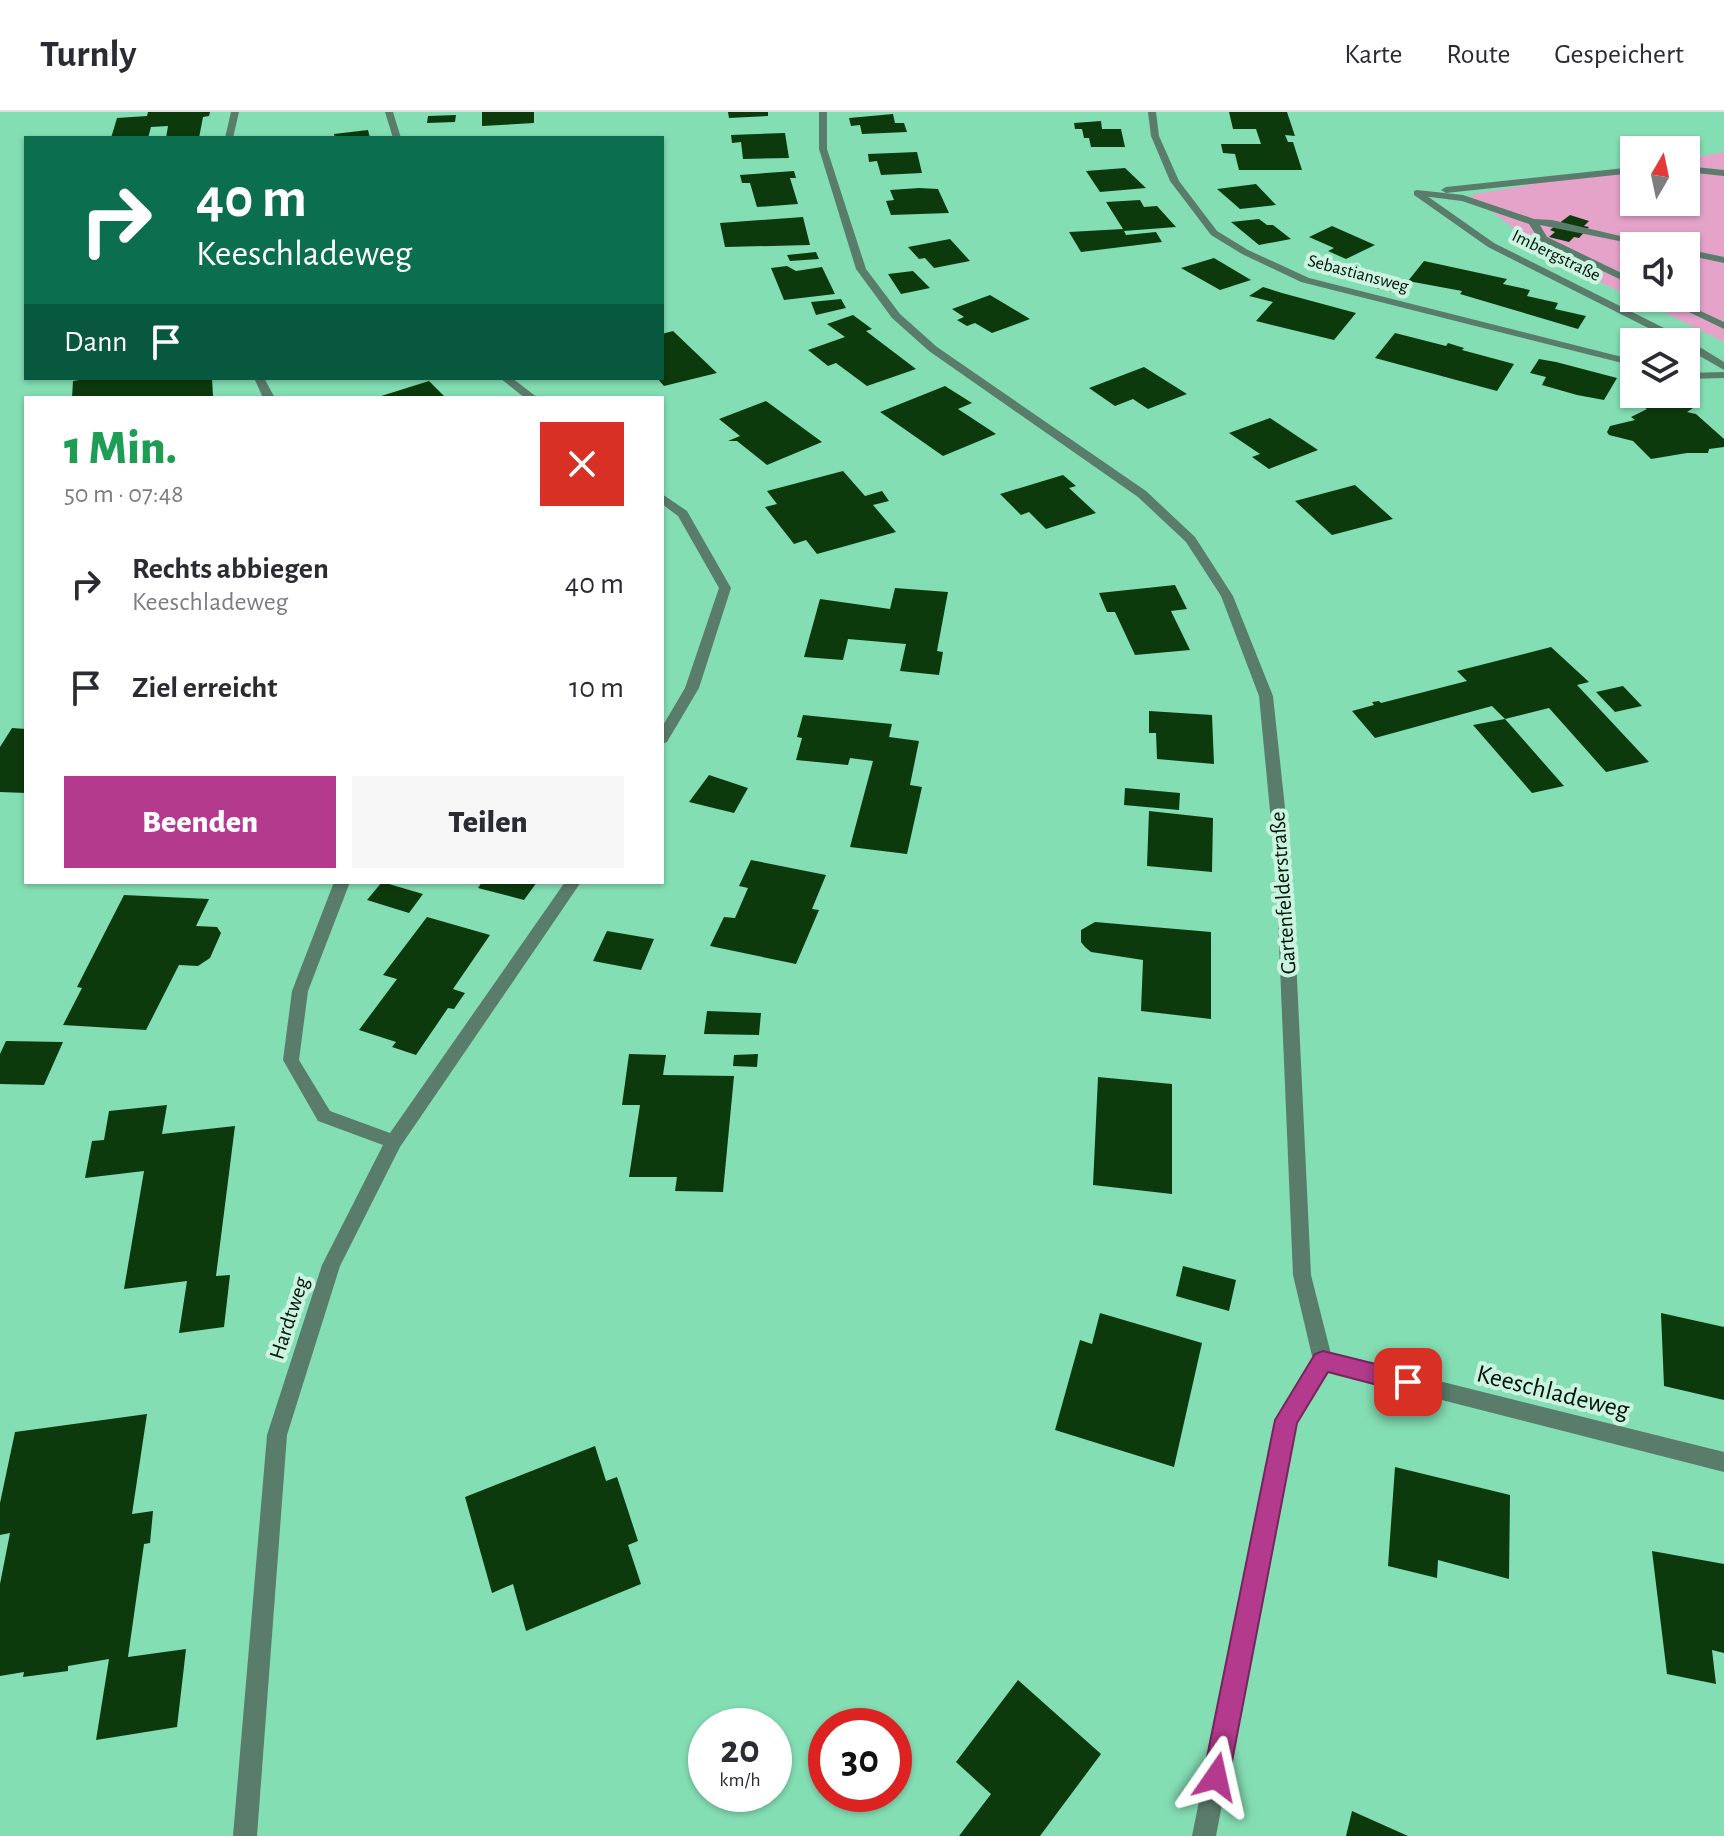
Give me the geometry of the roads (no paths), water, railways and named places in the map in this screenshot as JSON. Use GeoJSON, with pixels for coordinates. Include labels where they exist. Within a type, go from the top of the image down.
{"type":"FeatureCollection","features":[{"type":"Feature","properties":{"kind":"street"},"geometry":{"type":"LineString","coordinates":[[229,136],[235,112]]}},
{"type":"Feature","properties":{"kind":"street"},"geometry":{"type":"LineString","coordinates":[[389,112],[396,136]]}},
{"type":"Feature","properties":{"kind":"street","name":"Gartenfelderstraße"},"geometry":{"type":"LineString","coordinates":[[823,112],[823,149],[861,269],[896,316],[933,349],[1142,494],[1191,540],[1227,596],[1266,696],[1284,873],[1302,1275],[1323,1361]]}},
{"type":"Feature","properties":{"kind":"street","name":"Sebastiansweg"},"geometry":{"type":"LineString","coordinates":[[1152,112],[1155,136],[1175,181],[1214,233],[1245,252],[1305,280],[1620,359]]}},
{"type":"Feature","properties":{"kind":"street"},"geometry":{"type":"LineString","coordinates":[[1700,170],[1724,173]]}},
{"type":"Feature","properties":{"kind":"street"},"geometry":{"type":"LineString","coordinates":[[1417,193],[1620,171]]}},
{"type":"Feature","properties":{"kind":"street"},"geometry":{"type":"LineString","coordinates":[[1417,193],[1463,198],[1533,222],[1552,223],[1620,238]]}},
{"type":"Feature","properties":{"kind":"street","name":"Imbergstraße"},"geometry":{"type":"LineString","coordinates":[[1417,193],[1491,245],[1655,328]]}},
{"type":"Feature","properties":{"kind":"street"},"geometry":{"type":"LineString","coordinates":[[1533,222],[1543,239],[1620,276]]}},
{"type":"Feature","properties":{"kind":"street"},"geometry":{"type":"LineString","coordinates":[[1700,255],[1724,260]]}},
{"type":"Feature","properties":{"kind":"street"},"geometry":{"type":"LineString","coordinates":[[1694,312],[1724,326]]}},
{"type":"Feature","properties":{"kind":"street","name":"Imbergstraße"},"geometry":{"type":"LineString","coordinates":[[1700,352],[1724,367]]}},
{"type":"Feature","properties":{"kind":"street"},"geometry":{"type":"LineString","coordinates":[[1700,376],[1724,375]]}},
{"type":"Feature","properties":{"kind":"street"},"geometry":{"type":"LineString","coordinates":[[508,380],[529,396]]}},
{"type":"Feature","properties":{"kind":"street"},"geometry":{"type":"LineString","coordinates":[[664,500],[683,514],[725,588],[692,688],[664,736]]}},
{"type":"Feature","properties":{"kind":"street"},"geometry":{"type":"LineString","coordinates":[[341,884],[300,991],[291,1060],[324,1116],[394,1142]]}},
{"type":"Feature","properties":{"kind":"street","name":"Hardtweg"},"geometry":{"type":"LineString","coordinates":[[245,1836],[277,1435],[331,1265],[394,1142],[572,884]]}},
{"type":"Feature","properties":{"kind":"street"},"geometry":{"type":"LineString","coordinates":[[1204,1836],[1286,1420],[1323,1361]]}},
{"type":"Feature","properties":{"kind":"street","name":"Keeschladeweg"},"geometry":{"type":"LineString","coordinates":[[1323,1361],[1724,1462]]}}]}
